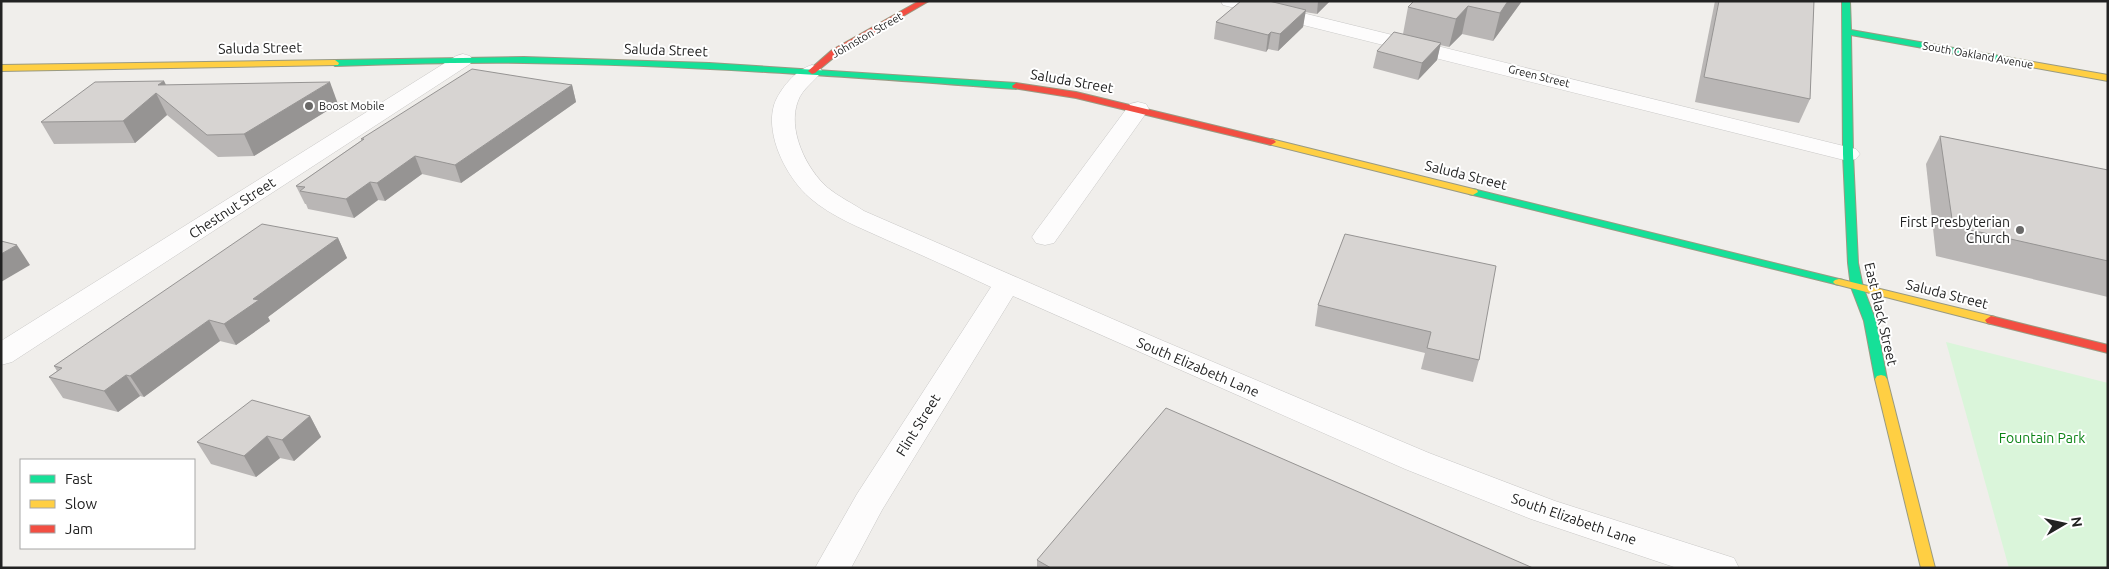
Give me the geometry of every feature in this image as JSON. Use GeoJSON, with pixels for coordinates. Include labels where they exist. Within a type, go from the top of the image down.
{"type":"FeatureCollection","features":[{"type":"Feature","properties":{"kind":"main road","name":"Johnston Street"},"geometry":{"type":"LineString","coordinates":[[812,71],[835,52],[925,1]]}},
{"type":"Feature","properties":{"kind":"main road","name":"East Black Street"},"geometry":{"type":"LineString","coordinates":[[1846,1],[1848,154],[1853,263],[1857,286],[1870,321],[1878,367],[1928,568]]}},
{"type":"Feature","properties":{"kind":"main road","name":"South Oakland Avenue"},"geometry":{"type":"LineString","coordinates":[[1847,32],[2108,78]]}},
{"type":"Feature","properties":{"kind":"main road","name":"Saluda Street"},"geometry":{"type":"LineString","coordinates":[[1,68],[542,60],[812,71],[1025,87],[1076,95],[1138,109],[2108,349]]}},
{"type":"Feature","properties":{"kind":"street","name":"Green Street"},"geometry":{"type":"LineString","coordinates":[[1230,1],[1568,83],[1848,154]]}},
{"type":"Feature","properties":{"kind":"street","name":"Chestnut Street"},"geometry":{"type":"LineString","coordinates":[[1,355],[463,60]]}},
{"type":"Feature","properties":{"kind":"street","name":"South Elizabeth Lane"},"geometry":{"type":"LineString","coordinates":[[812,71],[786,102],[783,119],[785,134],[793,158],[818,192],[854,216],[1417,461],[1543,510],[1721,568]]}},
{"type":"Feature","properties":{"kind":"street"},"geometry":{"type":"LineString","coordinates":[[1045,237],[1138,109]]}},
{"type":"Feature","properties":{"kind":"street","name":"Flint Street"},"geometry":{"type":"LineString","coordinates":[[832,568],[869,503],[1007,284]]}},
{"type":"Feature","properties":{"kind":"green space","name":"Fountain Park"},"geometry":{"type":"Polygon","coordinates":[[[1946,342],[2108,383],[2108,568],[2009,568],[1946,342]]]}},
{"type":"Feature","properties":{"kind":"building"},"geometry":{"type":"Polygon","coordinates":[[[1241,1],[1269,1],[1306,10],[1280,34],[1271,32],[1268,35],[1216,22],[1241,1]]]}},
{"type":"Feature","properties":{"kind":"building"},"geometry":{"type":"Polygon","coordinates":[[[1414,1],[1508,1],[1500,13],[1468,6],[1456,19],[1408,7],[1414,1]]]}},
{"type":"Feature","properties":{"kind":"building"},"geometry":{"type":"Polygon","coordinates":[[[1719,1],[1814,1],[1810,99],[1704,77],[1719,1]]]}},
{"type":"Feature","properties":{"kind":"building"},"geometry":{"type":"Polygon","coordinates":[[[1394,32],[1441,43],[1422,63],[1377,51],[1394,32]]]}},
{"type":"Feature","properties":{"kind":"building"},"geometry":{"type":"Polygon","coordinates":[[[472,69],[572,85],[455,165],[415,156],[377,183],[370,182],[346,199],[300,191],[305,187],[296,186],[364,139],[361,139],[472,69]]]}},
{"type":"Feature","properties":{"kind":"building"},"geometry":{"type":"Polygon","coordinates":[[[164,81],[158,85],[330,82],[244,134],[207,135],[156,93],[123,121],[41,122],[95,82],[164,81]]]}},
{"type":"Feature","properties":{"kind":"building"},"geometry":{"type":"Polygon","coordinates":[[[1940,136],[2108,170],[2108,261],[1953,226],[1940,136]]]}},
{"type":"Feature","properties":{"kind":"building"},"geometry":{"type":"Polygon","coordinates":[[[262,224],[338,238],[253,299],[259,300],[224,324],[209,320],[130,376],[126,375],[104,391],[49,377],[62,368],[54,366],[262,224]]]}},
{"type":"Feature","properties":{"kind":"building"},"geometry":{"type":"Polygon","coordinates":[[[1345,234],[1496,266],[1479,360],[1427,348],[1431,332],[1318,305],[1345,234]]]}},
{"type":"Feature","properties":{"kind":"building"},"geometry":{"type":"Polygon","coordinates":[[[1,241],[17,245],[1,254],[1,241]]]}},
{"type":"Feature","properties":{"kind":"building"},"geometry":{"type":"Polygon","coordinates":[[[252,400],[310,416],[282,440],[267,436],[244,456],[197,442],[252,400]]]}},
{"type":"Feature","properties":{"kind":"building"},"geometry":{"type":"Polygon","coordinates":[[[1166,408],[1533,568],[1051,568],[1037,560],[1166,408]]]}},
{"type":"Feature","properties":{"kind":"traffic: fast"},"geometry":{"type":"LineString","coordinates":[[1846,1],[1847,32]]}},
{"type":"Feature","properties":{"kind":"traffic: fast"},"geometry":{"type":"LineString","coordinates":[[1881,379],[1870,321],[1857,287],[1853,263],[1848,154],[1847,32],[2011,61]]}},
{"type":"Feature","properties":{"kind":"traffic: fast"},"geometry":{"type":"LineString","coordinates":[[335,63],[453,60],[647,63],[832,73],[1016,86]]}},
{"type":"Feature","properties":{"kind":"traffic: fast"},"geometry":{"type":"LineString","coordinates":[[1473,192],[1839,282]]}},
{"type":"Feature","properties":{"kind":"traffic: slow"},"geometry":{"type":"LineString","coordinates":[[2011,61],[2108,78]]}},
{"type":"Feature","properties":{"kind":"traffic: slow"},"geometry":{"type":"LineString","coordinates":[[1,68],[335,63]]}},
{"type":"Feature","properties":{"kind":"traffic: slow"},"geometry":{"type":"LineString","coordinates":[[1271,142],[1473,192]]}},
{"type":"Feature","properties":{"kind":"traffic: slow"},"geometry":{"type":"LineString","coordinates":[[1839,282],[1991,320]]}},
{"type":"Feature","properties":{"kind":"traffic: slow"},"geometry":{"type":"LineString","coordinates":[[1881,379],[1928,568]]}},
{"type":"Feature","properties":{"kind":"traffic: jam"},"geometry":{"type":"LineString","coordinates":[[812,71],[835,52],[925,1]]}},
{"type":"Feature","properties":{"kind":"traffic: jam"},"geometry":{"type":"LineString","coordinates":[[1016,86],[1076,95],[1271,142]]}},
{"type":"Feature","properties":{"kind":"traffic: jam"},"geometry":{"type":"LineString","coordinates":[[1991,320],[2108,349]]}},
{"type":"Feature","properties":{"kind":"place","name":"Boost Mobile"},"geometry":{"type":"Point","coordinates":[309,106]}},
{"type":"Feature","properties":{"kind":"place","name":"First Presbyterian Church"},"geometry":{"type":"Point","coordinates":[2020,230]}}]}
